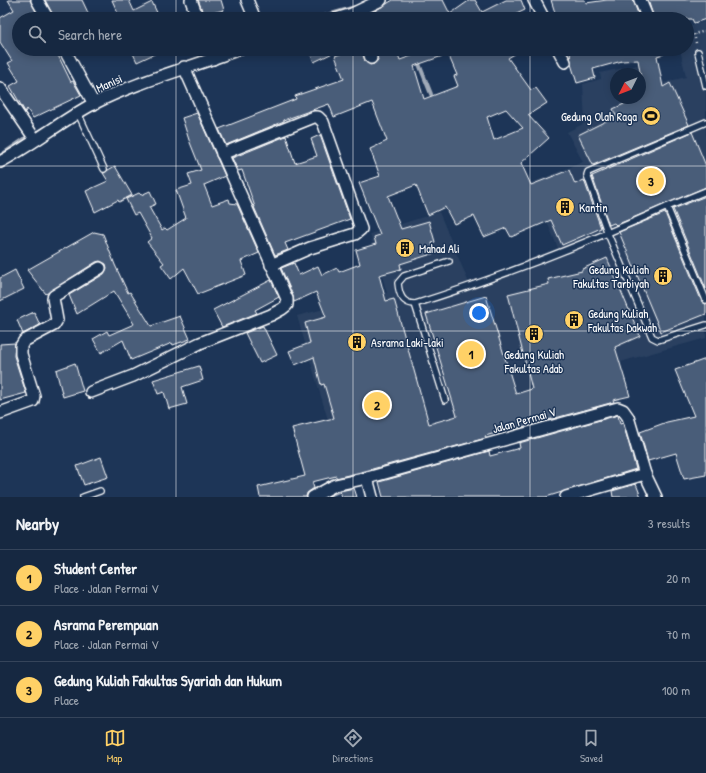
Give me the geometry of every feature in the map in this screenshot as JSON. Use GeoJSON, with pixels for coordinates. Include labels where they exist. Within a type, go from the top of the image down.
{"type":"FeatureCollection","features":[{"type":"Feature","properties":{"kind":"street"},"geometry":{"type":"LineString","coordinates":[[37,0],[44,12]]}},
{"type":"Feature","properties":{"kind":"street"},"geometry":{"type":"LineString","coordinates":[[191,0],[195,12]]}},
{"type":"Feature","properties":{"kind":"street"},"geometry":{"type":"LineString","coordinates":[[247,0],[252,12]]}},
{"type":"Feature","properties":{"kind":"street"},"geometry":{"type":"LineString","coordinates":[[361,12],[381,0]]}},
{"type":"Feature","properties":{"kind":"street"},"geometry":{"type":"LineString","coordinates":[[534,0],[540,12]]}},
{"type":"Feature","properties":{"kind":"street"},"geometry":{"type":"LineString","coordinates":[[640,0],[645,12]]}},
{"type":"Feature","properties":{"kind":"street"},"geometry":{"type":"LineString","coordinates":[[68,56],[94,104]]}},
{"type":"Feature","properties":{"kind":"street","name":"Manisi"},"geometry":{"type":"LineString","coordinates":[[0,162],[94,104],[207,56]]}},
{"type":"Feature","properties":{"kind":"street"},"geometry":{"type":"LineString","coordinates":[[562,56],[565,62]]}},
{"type":"Feature","properties":{"kind":"street"},"geometry":{"type":"LineString","coordinates":[[90,392],[133,376],[200,343],[282,309],[287,305],[287,299],[184,67]]}},
{"type":"Feature","properties":{"kind":"street"},"geometry":{"type":"LineString","coordinates":[[0,88],[35,139]]}},
{"type":"Feature","properties":{"kind":"street"},"geometry":{"type":"LineString","coordinates":[[222,154],[314,118],[318,117],[323,122],[361,229],[355,234],[310,248],[271,264]]}},
{"type":"Feature","properties":{"kind":"street"},"geometry":{"type":"LineString","coordinates":[[0,413],[34,400],[20,346],[24,341],[54,325],[57,320],[53,298],[54,296],[100,268]]}},
{"type":"Feature","properties":{"kind":"street","name":"Jalan Permai V"},"geometry":{"type":"LineString","coordinates":[[367,478],[618,408],[623,410],[628,418],[645,474]]}},
{"type":"Feature","properties":{"kind":"street"},"geometry":{"type":"LineString","coordinates":[[566,497],[645,474],[656,497]]}},
{"type":"Feature","properties":{"kind":"street"},"geometry":{"type":"LineString","coordinates":[[313,497],[335,485],[367,478],[372,497]]}},
{"type":"Feature","properties":{"kind":"lane"},"geometry":{"type":"LineString","coordinates":[[698,52],[706,86]]}},
{"type":"Feature","properties":{"kind":"lane"},"geometry":{"type":"LineString","coordinates":[[78,113],[104,169]]}},
{"type":"Feature","properties":{"kind":"lane"},"geometry":{"type":"LineString","coordinates":[[706,122],[588,172],[587,179],[608,234],[654,339],[658,340],[706,325]]}},
{"type":"Feature","properties":{"kind":"lane"},"geometry":{"type":"LineString","coordinates":[[449,261],[404,276],[398,283],[402,300],[408,304],[415,304],[484,282],[608,234],[706,191]]}},
{"type":"Feature","properties":{"kind":"lane"},"geometry":{"type":"LineString","coordinates":[[667,207],[706,300]]}},
{"type":"Feature","properties":{"kind":"lane"},"geometry":{"type":"LineString","coordinates":[[415,304],[445,400]]}},
{"type":"Feature","properties":{"kind":"lane"},"geometry":{"type":"LineString","coordinates":[[83,497],[100,491]]}},
{"type":"Feature","properties":{"kind":"path"},"geometry":{"type":"LineString","coordinates":[[698,52],[694,34],[706,31]]}},
{"type":"Feature","properties":{"kind":"shaded area"},"geometry":{"type":"Polygon","coordinates":[[[706,21],[706,338],[627,360],[461,414],[337,450],[297,316],[387,293],[370,234],[439,212],[469,283],[558,248],[531,183],[583,162],[567,132],[585,123],[583,84],[601,79],[600,73],[610,71],[610,104],[646,104],[646,87],[686,77],[682,56],[694,56],[694,25],[706,21]]]}},
{"type":"Feature","properties":{"kind":"shaded area"},"geometry":{"type":"Polygon","coordinates":[[[637,65],[638,68],[623,68],[637,65]]]}},
{"type":"Feature","properties":{"kind":"building"},"geometry":{"type":"Polygon","coordinates":[[[8,0],[30,0],[36,12],[12,12],[12,56],[58,56],[71,82],[73,81],[81,95],[33,118],[27,109],[25,112],[10,86],[19,81],[8,63],[12,61],[0,42],[0,18],[14,10],[8,0]]]}},
{"type":"Feature","properties":{"kind":"building"},"geometry":{"type":"Polygon","coordinates":[[[45,0],[82,0],[88,12],[51,12],[45,0]]]}},
{"type":"Feature","properties":{"kind":"building"},"geometry":{"type":"Polygon","coordinates":[[[112,0],[129,0],[134,11],[152,2],[157,12],[117,12],[112,0]]]}},
{"type":"Feature","properties":{"kind":"building"},"geometry":{"type":"Polygon","coordinates":[[[198,0],[221,0],[224,10],[216,12],[203,12],[198,0]]]}},
{"type":"Feature","properties":{"kind":"building"},"geometry":{"type":"Polygon","coordinates":[[[393,0],[443,0],[449,12],[373,12],[393,0]]]}},
{"type":"Feature","properties":{"kind":"building"},"geometry":{"type":"Polygon","coordinates":[[[470,0],[475,0],[482,12],[453,12],[470,0]]]}},
{"type":"Feature","properties":{"kind":"building"},"geometry":{"type":"Polygon","coordinates":[[[506,0],[521,0],[525,10],[521,12],[482,12],[506,0]]]}},
{"type":"Feature","properties":{"kind":"building"},"geometry":{"type":"Polygon","coordinates":[[[551,0],[585,0],[586,3],[607,0],[633,0],[637,12],[555,12],[551,0]]]}},
{"type":"Feature","properties":{"kind":"building"},"geometry":{"type":"Polygon","coordinates":[[[648,0],[706,0],[706,19],[694,23],[694,12],[652,12],[648,0]]]}},
{"type":"Feature","properties":{"kind":"building"},"geometry":{"type":"Polygon","coordinates":[[[134,56],[150,56],[137,62],[134,56]]]}},
{"type":"Feature","properties":{"kind":"building"},"geometry":{"type":"Polygon","coordinates":[[[311,56],[326,56],[314,62],[311,56]]]}},
{"type":"Feature","properties":{"kind":"building"},"geometry":{"type":"Polygon","coordinates":[[[335,56],[363,56],[365,61],[370,65],[374,64],[378,60],[377,56],[399,56],[400,60],[411,56],[442,56],[414,66],[424,99],[458,86],[454,76],[457,75],[449,56],[511,56],[508,58],[531,90],[536,88],[547,103],[528,115],[549,138],[521,163],[531,185],[569,170],[575,184],[584,180],[601,228],[562,245],[551,220],[511,237],[506,228],[484,237],[474,216],[454,224],[445,207],[428,215],[416,185],[388,196],[401,229],[429,221],[435,242],[432,243],[435,253],[400,264],[401,269],[379,275],[386,301],[394,299],[429,424],[457,416],[426,314],[486,296],[516,394],[532,389],[508,294],[549,284],[548,279],[582,271],[582,269],[607,258],[640,336],[615,347],[630,396],[613,400],[614,402],[485,436],[486,438],[365,471],[312,482],[314,488],[307,493],[306,497],[260,497],[258,487],[305,476],[292,428],[334,418],[324,384],[321,385],[314,357],[295,365],[289,351],[310,343],[305,323],[326,317],[316,292],[294,302],[293,296],[281,268],[294,263],[299,275],[318,266],[322,275],[337,268],[339,272],[360,264],[356,250],[376,244],[374,237],[380,235],[359,183],[380,176],[370,149],[387,141],[372,102],[334,117],[329,104],[284,120],[226,145],[219,129],[296,99],[295,96],[344,79],[335,56]],[[506,109],[487,117],[494,140],[523,128],[506,109]]]}},
{"type":"Feature","properties":{"kind":"building"},"geometry":{"type":"Polygon","coordinates":[[[570,56],[657,56],[663,87],[670,83],[689,125],[593,165],[578,135],[616,116],[613,109],[624,104],[646,104],[646,68],[639,68],[638,60],[622,61],[593,69],[595,78],[577,83],[571,64],[570,56]]]}},
{"type":"Feature","properties":{"kind":"building"},"geometry":{"type":"Polygon","coordinates":[[[197,113],[225,176],[204,185],[212,205],[229,199],[230,203],[237,204],[259,253],[241,261],[246,275],[198,294],[184,268],[171,279],[161,265],[164,263],[147,242],[152,238],[138,213],[134,215],[126,199],[139,193],[141,195],[150,191],[156,204],[149,207],[162,230],[165,228],[167,230],[186,218],[176,190],[192,185],[188,174],[201,170],[182,118],[197,113]]]}},
{"type":"Feature","properties":{"kind":"building"},"geometry":{"type":"Polygon","coordinates":[[[692,132],[706,166],[706,187],[616,225],[614,223],[609,225],[592,176],[692,132]]]}},
{"type":"Feature","properties":{"kind":"building"},"geometry":{"type":"Polygon","coordinates":[[[320,135],[350,219],[285,243],[288,250],[275,255],[254,207],[242,170],[238,171],[232,158],[286,136],[295,163],[317,156],[311,139],[320,135]]]}},
{"type":"Feature","properties":{"kind":"building"},"geometry":{"type":"Polygon","coordinates":[[[115,166],[132,195],[119,202],[118,200],[95,212],[86,191],[108,181],[103,173],[115,166]]]}},
{"type":"Feature","properties":{"kind":"building"},"geometry":{"type":"Polygon","coordinates":[[[706,196],[706,289],[673,209],[706,196]]]}},
{"type":"Feature","properties":{"kind":"building","name":"Gedung Kuliah Fakultas Tarbiyah"},"geometry":{"type":"Polygon","coordinates":[[[665,213],[702,302],[706,304],[706,314],[661,332],[619,232],[665,213]]]}},
{"type":"Feature","properties":{"kind":"building"},"geometry":{"type":"Polygon","coordinates":[[[94,232],[103,234],[128,293],[130,292],[151,326],[180,316],[190,339],[173,345],[172,343],[131,360],[123,340],[101,353],[93,339],[107,331],[109,335],[134,324],[114,291],[77,314],[69,295],[104,274],[107,268],[106,264],[100,261],[96,262],[46,294],[27,270],[94,232]]]}},
{"type":"Feature","properties":{"kind":"building"},"geometry":{"type":"Polygon","coordinates":[[[15,270],[24,289],[0,301],[0,278],[15,270]]]}},
{"type":"Feature","properties":{"kind":"building"},"geometry":{"type":"Polygon","coordinates":[[[271,280],[279,297],[255,310],[257,313],[222,327],[213,310],[271,280]]]}},
{"type":"Feature","properties":{"kind":"building"},"geometry":{"type":"Polygon","coordinates":[[[34,312],[40,325],[23,334],[17,320],[34,312]]]}},
{"type":"Feature","properties":{"kind":"building"},"geometry":{"type":"Polygon","coordinates":[[[263,326],[277,355],[260,363],[245,333],[263,326]]]}},
{"type":"Feature","properties":{"kind":"building"},"geometry":{"type":"Polygon","coordinates":[[[15,343],[14,356],[26,393],[0,400],[0,344],[15,343]]]}},
{"type":"Feature","properties":{"kind":"building"},"geometry":{"type":"Polygon","coordinates":[[[706,359],[706,475],[684,479],[676,453],[648,461],[640,432],[667,422],[694,416],[675,370],[706,359]]]}},
{"type":"Feature","properties":{"kind":"building"},"geometry":{"type":"Polygon","coordinates":[[[75,363],[83,391],[63,397],[56,370],[75,363]]]}},
{"type":"Feature","properties":{"kind":"building"},"geometry":{"type":"Polygon","coordinates":[[[199,366],[203,380],[182,387],[187,404],[169,409],[164,392],[158,394],[153,380],[199,366]]]}},
{"type":"Feature","properties":{"kind":"building"},"geometry":{"type":"Polygon","coordinates":[[[618,415],[620,424],[623,423],[636,469],[546,497],[383,497],[379,482],[489,451],[490,456],[520,448],[519,443],[618,415]]]}},
{"type":"Feature","properties":{"kind":"building"},"geometry":{"type":"Polygon","coordinates":[[[101,457],[108,477],[84,485],[77,466],[101,457]]]}},
{"type":"Feature","properties":{"kind":"building"},"geometry":{"type":"Polygon","coordinates":[[[636,484],[641,497],[613,497],[612,491],[636,484]]]}},
{"type":"Feature","properties":{"kind":"building"},"geometry":{"type":"Polygon","coordinates":[[[354,488],[357,497],[342,497],[340,491],[354,488]]]}},
{"type":"Feature","properties":{"kind":"waterway"},"geometry":{"type":"LineString","coordinates":[[338,12],[355,7]]}},
{"type":"Feature","properties":{"kind":"waterway"},"geometry":{"type":"LineString","coordinates":[[416,56],[431,94]]}},
{"type":"Feature","properties":{"kind":"waterway"},"geometry":{"type":"LineString","coordinates":[[38,132],[45,128]]}},
{"type":"Feature","properties":{"kind":"waterway"},"geometry":{"type":"LineString","coordinates":[[0,156],[26,138]]}},
{"type":"Feature","properties":{"kind":"waterway"},"geometry":{"type":"LineString","coordinates":[[325,497],[348,487]]}},
{"type":"Feature","properties":{"kind":"place","name":"Gedung Olah Raga"},"geometry":{"type":"Point","coordinates":[651,116]}},
{"type":"Feature","properties":{"kind":"place","name":"Gedung Kuliah Fakultas Syariah dan Hukum"},"geometry":{"type":"Point","coordinates":[651,181]}},
{"type":"Feature","properties":{"kind":"place","name":"Kantin"},"geometry":{"type":"Point","coordinates":[565,207]}},
{"type":"Feature","properties":{"kind":"place","name":"Mahad Ali"},"geometry":{"type":"Point","coordinates":[405,248]}},
{"type":"Feature","properties":{"kind":"place","name":"Gedung Kuliah Fakultas Tarbiyah"},"geometry":{"type":"Point","coordinates":[663,276]}},
{"type":"Feature","properties":{"kind":"place","name":"Gedung Kuliah Fakultas Dakwah"},"geometry":{"type":"Point","coordinates":[574,320]}},
{"type":"Feature","properties":{"kind":"place","name":"Gedung Kuliah Fakultas Adab"},"geometry":{"type":"Point","coordinates":[534,334]}},
{"type":"Feature","properties":{"kind":"place","name":"Asrama Laki-laki"},"geometry":{"type":"Point","coordinates":[357,342]}},
{"type":"Feature","properties":{"kind":"place","name":"Student Center"},"geometry":{"type":"Point","coordinates":[471,354]}},
{"type":"Feature","properties":{"kind":"place","name":"Asrama Perempuan"},"geometry":{"type":"Point","coordinates":[377,405]}}]}
